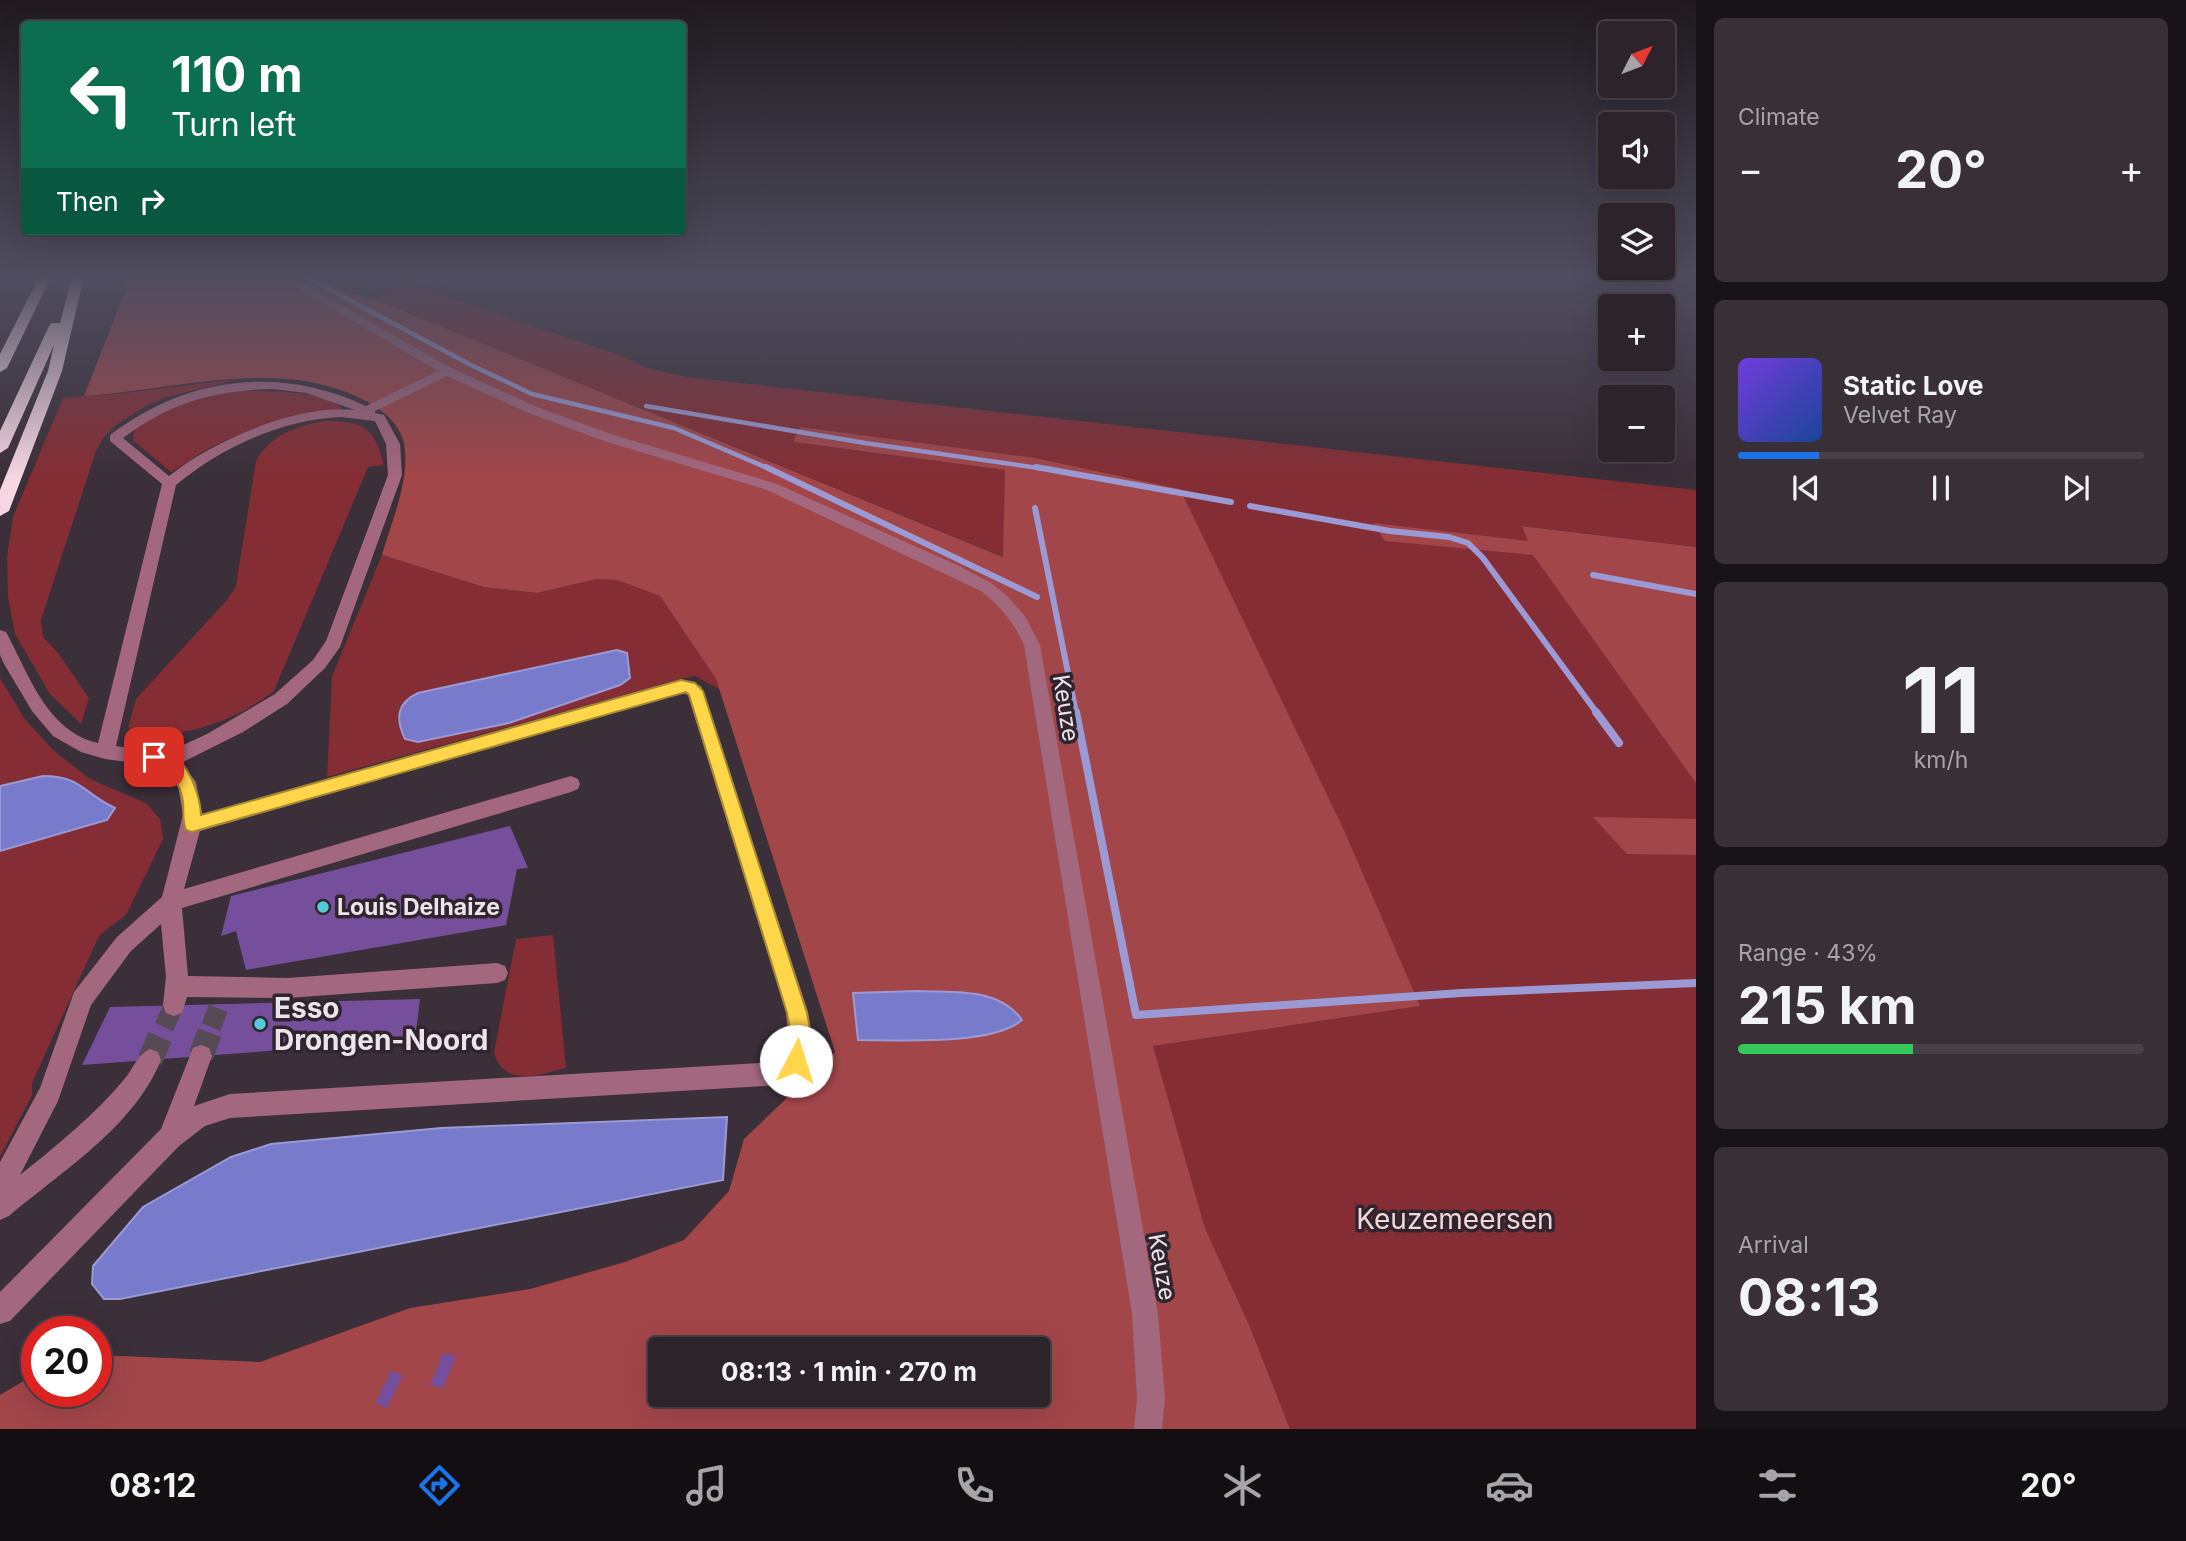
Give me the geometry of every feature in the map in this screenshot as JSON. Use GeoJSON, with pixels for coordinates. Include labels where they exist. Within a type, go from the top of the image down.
{"type":"FeatureCollection","features":[{"type":"Feature","properties":{"kind":"highway"},"geometry":{"type":"LineString","coordinates":[[0,368],[12,344]]}},
{"type":"Feature","properties":{"kind":"highway"},"geometry":{"type":"LineString","coordinates":[[0,448],[48,344]]}},
{"type":"Feature","properties":{"kind":"highway"},"geometry":{"type":"LineString","coordinates":[[0,511],[55,371],[62,344]]}},
{"type":"Feature","properties":{"kind":"street","name":"Keuze"},"geometry":{"type":"LineString","coordinates":[[400,344],[447,371],[563,422],[772,487],[817,506],[965,576],[1006,601],[1022,620],[1032,645],[1145,1314],[1151,1398],[1148,1429]]}},
{"type":"Feature","properties":{"kind":"street"},"geometry":{"type":"LineString","coordinates":[[105,752],[169,483],[189,467],[226,446],[288,423],[338,413],[373,414],[447,371]]}},
{"type":"Feature","properties":{"kind":"street"},"geometry":{"type":"LineString","coordinates":[[167,761],[257,715],[302,683],[328,654],[369,552],[395,475],[396,451],[390,431],[373,414],[341,398],[281,386],[234,387],[180,398],[144,415],[115,438],[169,483]]}},
{"type":"Feature","properties":{"kind":"street"},"geometry":{"type":"LineString","coordinates":[[0,636],[10,663],[35,704],[71,740],[105,752],[167,761],[183,777],[191,799],[192,825],[171,902],[176,996],[224,996],[287,988],[497,973]]}},
{"type":"Feature","properties":{"kind":"street"},"geometry":{"type":"LineString","coordinates":[[0,1311],[170,1137],[198,1116],[230,1106],[780,1073],[796,1061],[802,1040],[797,1013],[695,691],[690,687],[681,686],[192,825]]}},
{"type":"Feature","properties":{"kind":"street"},"geometry":{"type":"LineString","coordinates":[[0,1186],[50,1093],[82,999],[124,944],[171,902],[571,783]]}},
{"type":"Feature","properties":{"kind":"street"},"geometry":{"type":"LineString","coordinates":[[170,1137],[201,1056]]}},
{"type":"Feature","properties":{"kind":"street"},"geometry":{"type":"LineString","coordinates":[[0,1207],[117,1108],[143,1076],[150,1060]]}},
{"type":"Feature","properties":{"kind":"green space","name":"Keuzemeersen"},"geometry":{"type":"Polygon","coordinates":[[[483,344],[586,344],[647,368],[687,377],[1696,490],[1696,547],[1523,526],[1696,781],[1696,1429],[1290,1429],[1250,1327],[1205,1228],[1153,1046],[1419,1006],[1180,489],[1036,458],[800,428],[793,442],[1005,470],[1004,557],[483,344]]]}},
{"type":"Feature","properties":{"kind":"green space"},"geometry":{"type":"Polygon","coordinates":[[[240,379],[166,397],[146,406],[116,425],[104,437],[96,451],[41,620],[43,637],[58,653],[89,698],[81,724],[50,694],[15,634],[8,597],[7,557],[13,517],[63,398],[240,379]]]}},
{"type":"Feature","properties":{"kind":"green space"},"geometry":{"type":"Polygon","coordinates":[[[235,391],[276,391],[308,395],[334,402],[343,409],[294,417],[248,431],[212,447],[171,472],[133,440],[135,429],[152,415],[181,404],[235,391]]]}},
{"type":"Feature","properties":{"kind":"green space"},"geometry":{"type":"Polygon","coordinates":[[[322,421],[347,422],[364,428],[376,441],[384,465],[368,467],[274,691],[242,711],[205,727],[165,733],[128,728],[136,699],[227,600],[236,586],[256,461],[276,438],[302,426],[322,421]]]}},
{"type":"Feature","properties":{"kind":"green space"},"geometry":{"type":"Polygon","coordinates":[[[382,555],[484,587],[537,593],[597,579],[617,580],[660,596],[716,679],[719,689],[695,676],[681,679],[327,777],[332,676],[382,555]]]}},
{"type":"Feature","properties":{"kind":"green space"},"geometry":{"type":"Polygon","coordinates":[[[0,678],[24,718],[54,751],[90,779],[146,803],[160,819],[163,839],[127,913],[98,938],[32,1083],[32,1095],[0,1157],[0,678]]]}},
{"type":"Feature","properties":{"kind":"green space"},"geometry":{"type":"Polygon","coordinates":[[[553,935],[566,1068],[534,1076],[514,1075],[499,1064],[494,1053],[516,939],[553,935]]]}},
{"type":"Feature","properties":{"kind":"shaded area"},"geometry":{"type":"Polygon","coordinates":[[[105,344],[483,344],[1003,557],[1005,470],[793,442],[800,427],[1036,458],[1180,489],[1343,828],[1420,1006],[1153,1046],[1205,1228],[1250,1327],[1290,1429],[0,1429],[0,1395],[21,1383],[21,1407],[112,1407],[112,1356],[260,1362],[410,1308],[530,1289],[625,1262],[684,1240],[729,1191],[744,1139],[835,1052],[716,679],[660,596],[617,580],[597,579],[537,593],[484,587],[382,555],[404,477],[404,443],[399,430],[385,413],[340,390],[305,381],[268,378],[232,379],[84,396],[105,344]]]}},
{"type":"Feature","properties":{"kind":"shaded area"},"geometry":{"type":"Polygon","coordinates":[[[1373,523],[1528,541],[1522,526],[1696,547],[1696,783],[1533,555],[1385,541],[1373,523]]]}},
{"type":"Feature","properties":{"kind":"shaded area"},"geometry":{"type":"Polygon","coordinates":[[[1593,817],[1696,819],[1696,855],[1627,854],[1593,817]]]}},
{"type":"Feature","properties":{"kind":"water"},"geometry":{"type":"Polygon","coordinates":[[[617,650],[627,653],[630,678],[620,685],[509,723],[418,742],[405,739],[400,724],[400,712],[406,701],[418,693],[617,650]]]}},
{"type":"Feature","properties":{"kind":"water"},"geometry":{"type":"Polygon","coordinates":[[[43,776],[75,782],[115,808],[107,820],[0,851],[0,786],[43,776]]]}},
{"type":"Feature","properties":{"kind":"water"},"geometry":{"type":"Polygon","coordinates":[[[961,992],[988,997],[1012,1009],[1022,1020],[1008,1028],[967,1038],[920,1041],[858,1040],[853,993],[961,992]]]}},
{"type":"Feature","properties":{"kind":"water"},"geometry":{"type":"Polygon","coordinates":[[[727,1117],[723,1180],[120,1299],[104,1299],[92,1284],[93,1266],[143,1207],[231,1157],[271,1144],[441,1128],[727,1117]]]}},
{"type":"Feature","properties":{"kind":"building"},"geometry":{"type":"Polygon","coordinates":[[[510,826],[528,868],[517,869],[506,925],[246,970],[236,931],[221,936],[231,896],[510,826]]]}},
{"type":"Feature","properties":{"kind":"building","name":"Esso Drongen-Noord"},"geometry":{"type":"Polygon","coordinates":[[[420,999],[415,1040],[82,1065],[110,1007],[420,999]]]}},
{"type":"Feature","properties":{"kind":"building"},"geometry":{"type":"Polygon","coordinates":[[[443,1353],[456,1356],[443,1388],[430,1385],[443,1353]]]}},
{"type":"Feature","properties":{"kind":"building"},"geometry":{"type":"Polygon","coordinates":[[[391,1371],[403,1375],[387,1408],[375,1403],[391,1371]]]}},
{"type":"Feature","properties":{"kind":"waterway"},"geometry":{"type":"LineString","coordinates":[[431,344],[532,394],[674,428],[770,469]]}},
{"type":"Feature","properties":{"kind":"waterway"},"geometry":{"type":"LineString","coordinates":[[646,406],[865,443],[1046,469]]}},
{"type":"Feature","properties":{"kind":"waterway"},"geometry":{"type":"LineString","coordinates":[[766,467],[1037,597]]}},
{"type":"Feature","properties":{"kind":"waterway"},"geometry":{"type":"LineString","coordinates":[[1036,467],[1231,502]]}},
{"type":"Feature","properties":{"kind":"waterway"},"geometry":{"type":"LineString","coordinates":[[1250,506],[1390,531],[1449,537],[1468,543],[1483,558],[1597,713]]}},
{"type":"Feature","properties":{"kind":"waterway"},"geometry":{"type":"LineString","coordinates":[[1035,508],[1076,713]]}},
{"type":"Feature","properties":{"kind":"waterway"},"geometry":{"type":"LineString","coordinates":[[1593,575],[1696,594]]}},
{"type":"Feature","properties":{"kind":"waterway"},"geometry":{"type":"LineString","coordinates":[[1076,712],[1136,1015],[1461,993],[1696,983]]}},
{"type":"Feature","properties":{"kind":"waterway"},"geometry":{"type":"LineString","coordinates":[[1596,712],[1619,743]]}},
{"type":"Feature","properties":{"kind":"tunnel"},"geometry":{"type":"LineString","coordinates":[[211,1027],[220,1004]]}},
{"type":"Feature","properties":{"kind":"tunnel"},"geometry":{"type":"LineString","coordinates":[[164,1027],[174,1005]]}},
{"type":"Feature","properties":{"kind":"tunnel"},"geometry":{"type":"LineString","coordinates":[[150,1060],[165,1026]]}},
{"type":"Feature","properties":{"kind":"tunnel"},"geometry":{"type":"LineString","coordinates":[[201,1056],[212,1026]]}},
{"type":"Feature","properties":{"kind":"place","name":"Louis Delhaize"},"geometry":{"type":"Point","coordinates":[323,907]}},
{"type":"Feature","properties":{"kind":"place","name":"Esso Drongen-Noord"},"geometry":{"type":"Point","coordinates":[260,1024]}},
{"type":"Feature","properties":{"kind":"route"},"geometry":{"type":"LineString","coordinates":[[154,757],[167,761],[183,777],[191,799],[192,825],[681,686],[690,687],[695,691],[797,1013],[802,1040],[796,1061]]}}]}
